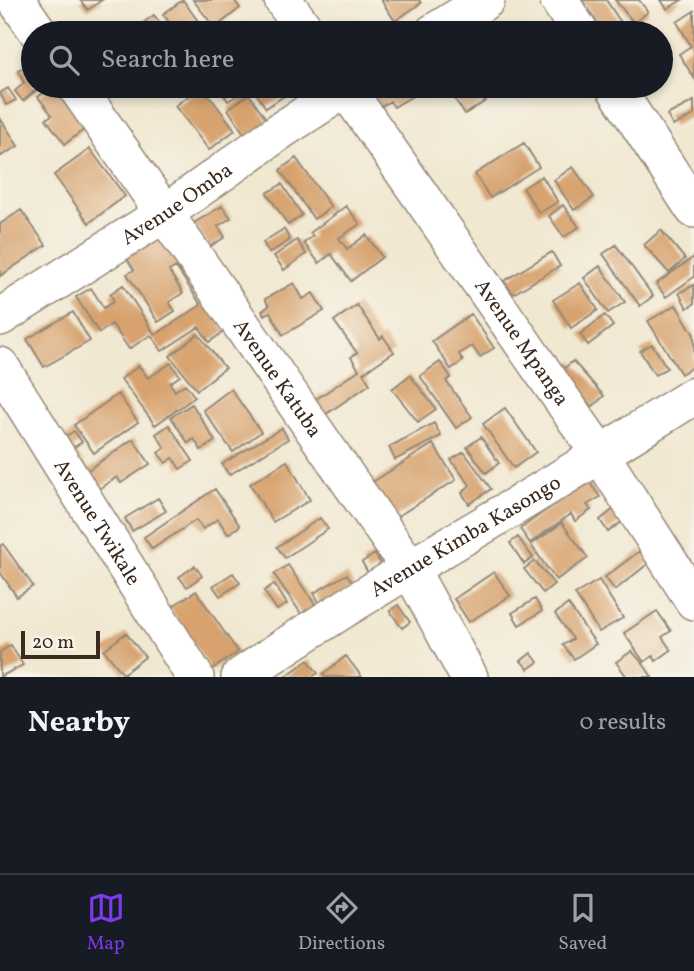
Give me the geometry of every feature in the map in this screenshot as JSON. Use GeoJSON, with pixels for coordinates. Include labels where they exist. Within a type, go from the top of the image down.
{"type":"FeatureCollection","features":[{"type":"Feature","properties":{"kind":"street"},"geometry":{"type":"LineString","coordinates":[[16,0],[31,21]]}},
{"type":"Feature","properties":{"kind":"street"},"geometry":{"type":"LineString","coordinates":[[283,0],[298,21]]}},
{"type":"Feature","properties":{"kind":"street"},"geometry":{"type":"LineString","coordinates":[[452,21],[486,0]]}},
{"type":"Feature","properties":{"kind":"street"},"geometry":{"type":"LineString","coordinates":[[559,0],[572,21]]}},
{"type":"Feature","properties":{"kind":"street","name":"Avenue Katuba"},"geometry":{"type":"LineString","coordinates":[[84,98],[409,567],[469,677]]}},
{"type":"Feature","properties":{"kind":"street","name":"Avenue Omba"},"geometry":{"type":"LineString","coordinates":[[0,317],[165,213],[330,98]]}},
{"type":"Feature","properties":{"kind":"street","name":"Avenue Mpanga"},"geometry":{"type":"LineString","coordinates":[[354,98],[600,454],[694,601]]}},
{"type":"Feature","properties":{"kind":"street"},"geometry":{"type":"LineString","coordinates":[[622,98],[694,209]]}},
{"type":"Feature","properties":{"kind":"street","name":"Avenue Twikale"},"geometry":{"type":"LineString","coordinates":[[0,366],[195,677]]}},
{"type":"Feature","properties":{"kind":"street","name":"Avenue Kimba Kasongo"},"geometry":{"type":"LineString","coordinates":[[240,677],[409,567],[480,527],[694,396]]}},
{"type":"Feature","properties":{"kind":"building"},"geometry":{"type":"Polygon","coordinates":[[[80,0],[102,0],[88,10],[80,0]]]}},
{"type":"Feature","properties":{"kind":"building"},"geometry":{"type":"Polygon","coordinates":[[[183,0],[198,21],[168,21],[163,14],[183,0]]]}},
{"type":"Feature","properties":{"kind":"building"},"geometry":{"type":"Polygon","coordinates":[[[193,0],[234,0],[240,8],[224,21],[210,21],[193,0]]]}},
{"type":"Feature","properties":{"kind":"building"},"geometry":{"type":"Polygon","coordinates":[[[381,0],[419,0],[421,3],[395,21],[381,0]]]}},
{"type":"Feature","properties":{"kind":"building"},"geometry":{"type":"Polygon","coordinates":[[[582,0],[606,0],[620,21],[596,21],[582,0]]]}},
{"type":"Feature","properties":{"kind":"building"},"geometry":{"type":"Polygon","coordinates":[[[615,0],[639,0],[648,12],[632,21],[615,0]]]}},
{"type":"Feature","properties":{"kind":"building"},"geometry":{"type":"Polygon","coordinates":[[[661,0],[682,0],[667,9],[661,0]]]}},
{"type":"Feature","properties":{"kind":"building"},"geometry":{"type":"Polygon","coordinates":[[[694,11],[694,78],[679,54],[691,46],[677,22],[694,11]]]}},
{"type":"Feature","properties":{"kind":"building"},"geometry":{"type":"Polygon","coordinates":[[[154,15],[159,21],[146,21],[154,15]]]}},
{"type":"Feature","properties":{"kind":"building"},"geometry":{"type":"Polygon","coordinates":[[[21,86],[21,98],[27,98],[23,101],[15,91],[21,86]]]}},
{"type":"Feature","properties":{"kind":"building"},"geometry":{"type":"Polygon","coordinates":[[[8,88],[16,100],[6,105],[0,93],[8,88]]]}},
{"type":"Feature","properties":{"kind":"building"},"geometry":{"type":"Polygon","coordinates":[[[39,98],[69,98],[90,125],[65,144],[46,119],[52,115],[39,98]]]}},
{"type":"Feature","properties":{"kind":"building"},"geometry":{"type":"Polygon","coordinates":[[[186,98],[211,98],[235,130],[209,150],[175,106],[186,98]]]}},
{"type":"Feature","properties":{"kind":"building"},"geometry":{"type":"Polygon","coordinates":[[[243,98],[252,98],[269,123],[247,138],[228,109],[243,98]]]}},
{"type":"Feature","properties":{"kind":"building"},"geometry":{"type":"Polygon","coordinates":[[[259,98],[281,98],[266,108],[259,98]]]}},
{"type":"Feature","properties":{"kind":"building"},"geometry":{"type":"Polygon","coordinates":[[[373,98],[409,98],[394,107],[390,101],[379,108],[373,98]]]}},
{"type":"Feature","properties":{"kind":"building"},"geometry":{"type":"Polygon","coordinates":[[[454,98],[484,98],[486,101],[465,114],[454,98]]]}},
{"type":"Feature","properties":{"kind":"building"},"geometry":{"type":"Polygon","coordinates":[[[694,101],[694,115],[673,126],[667,115],[694,101]]]}},
{"type":"Feature","properties":{"kind":"building"},"geometry":{"type":"Polygon","coordinates":[[[0,118],[18,146],[1,156],[0,154],[0,118]]]}},
{"type":"Feature","properties":{"kind":"building"},"geometry":{"type":"Polygon","coordinates":[[[524,143],[539,167],[490,198],[475,174],[524,143]]]}},
{"type":"Feature","properties":{"kind":"building"},"geometry":{"type":"Polygon","coordinates":[[[90,149],[125,196],[89,223],[54,175],[90,149]]]}},
{"type":"Feature","properties":{"kind":"building"},"geometry":{"type":"Polygon","coordinates":[[[296,158],[331,207],[314,219],[280,170],[296,158]]]}},
{"type":"Feature","properties":{"kind":"building"},"geometry":{"type":"Polygon","coordinates":[[[573,167],[594,197],[574,210],[554,180],[573,167]]]}},
{"type":"Feature","properties":{"kind":"building"},"geometry":{"type":"Polygon","coordinates":[[[542,176],[558,202],[539,213],[523,188],[542,176]]]}},
{"type":"Feature","properties":{"kind":"building"},"geometry":{"type":"Polygon","coordinates":[[[282,184],[302,215],[288,225],[267,193],[282,184]]]}},
{"type":"Feature","properties":{"kind":"building"},"geometry":{"type":"Polygon","coordinates":[[[563,205],[579,227],[564,237],[549,216],[563,205]]]}},
{"type":"Feature","properties":{"kind":"building"},"geometry":{"type":"Polygon","coordinates":[[[222,206],[231,218],[218,226],[225,237],[209,247],[194,223],[222,206]]]}},
{"type":"Feature","properties":{"kind":"building"},"geometry":{"type":"Polygon","coordinates":[[[346,206],[360,224],[339,238],[347,249],[366,235],[382,257],[351,281],[331,254],[319,263],[304,243],[313,236],[310,233],[346,206]]]}},
{"type":"Feature","properties":{"kind":"building"},"geometry":{"type":"Polygon","coordinates":[[[21,210],[46,245],[0,276],[0,224],[21,210]]]}},
{"type":"Feature","properties":{"kind":"building"},"geometry":{"type":"Polygon","coordinates":[[[284,229],[290,240],[269,253],[263,242],[284,229]]]}},
{"type":"Feature","properties":{"kind":"building"},"geometry":{"type":"Polygon","coordinates":[[[661,230],[685,259],[669,273],[644,245],[661,230]]]}},
{"type":"Feature","properties":{"kind":"building"},"geometry":{"type":"Polygon","coordinates":[[[159,231],[225,331],[209,342],[199,327],[162,351],[151,335],[129,349],[112,324],[99,333],[76,297],[91,288],[104,308],[114,301],[110,294],[123,285],[155,335],[201,305],[176,267],[169,271],[183,293],[169,302],[175,311],[158,322],[127,274],[134,270],[124,254],[159,231]]]}},
{"type":"Feature","properties":{"kind":"building"},"geometry":{"type":"Polygon","coordinates":[[[297,240],[306,254],[284,270],[274,256],[297,240]]]}},
{"type":"Feature","properties":{"kind":"building"},"geometry":{"type":"Polygon","coordinates":[[[616,245],[653,296],[640,306],[603,254],[616,245]]]}},
{"type":"Feature","properties":{"kind":"building"},"geometry":{"type":"Polygon","coordinates":[[[552,252],[560,266],[513,294],[504,281],[552,252]]]}},
{"type":"Feature","properties":{"kind":"building"},"geometry":{"type":"Polygon","coordinates":[[[694,257],[694,277],[666,297],[656,284],[694,257]]]}},
{"type":"Feature","properties":{"kind":"building"},"geometry":{"type":"Polygon","coordinates":[[[600,266],[625,302],[608,313],[584,278],[600,266]]]}},
{"type":"Feature","properties":{"kind":"building"},"geometry":{"type":"Polygon","coordinates":[[[294,283],[303,299],[313,293],[324,311],[283,335],[270,312],[264,315],[262,311],[269,306],[265,299],[294,283]]]}},
{"type":"Feature","properties":{"kind":"building"},"geometry":{"type":"Polygon","coordinates":[[[580,283],[598,310],[571,328],[553,300],[580,283]]]}},
{"type":"Feature","properties":{"kind":"building"},"geometry":{"type":"Polygon","coordinates":[[[694,285],[694,304],[687,308],[679,293],[694,285]]]}},
{"type":"Feature","properties":{"kind":"building"},"geometry":{"type":"Polygon","coordinates":[[[357,305],[380,339],[383,336],[394,352],[363,373],[370,384],[316,421],[306,406],[359,370],[351,357],[357,353],[334,321],[357,305]]]}},
{"type":"Feature","properties":{"kind":"building"},"geometry":{"type":"Polygon","coordinates":[[[676,305],[694,335],[694,366],[681,374],[648,321],[676,305]]]}},
{"type":"Feature","properties":{"kind":"building"},"geometry":{"type":"Polygon","coordinates":[[[73,312],[90,341],[44,367],[27,339],[73,312]]]}},
{"type":"Feature","properties":{"kind":"building"},"geometry":{"type":"Polygon","coordinates":[[[471,314],[494,348],[480,357],[472,346],[459,354],[463,361],[451,369],[432,341],[471,314]]]}},
{"type":"Feature","properties":{"kind":"building"},"geometry":{"type":"Polygon","coordinates":[[[605,315],[613,326],[588,345],[580,334],[605,315]]]}},
{"type":"Feature","properties":{"kind":"building"},"geometry":{"type":"Polygon","coordinates":[[[198,334],[225,368],[197,390],[170,356],[198,334]]]}},
{"type":"Feature","properties":{"kind":"building"},"geometry":{"type":"Polygon","coordinates":[[[652,344],[667,368],[655,375],[640,351],[652,344]]]}},
{"type":"Feature","properties":{"kind":"building"},"geometry":{"type":"Polygon","coordinates":[[[573,361],[604,396],[592,407],[561,371],[573,361]]]}},
{"type":"Feature","properties":{"kind":"building"},"geometry":{"type":"Polygon","coordinates":[[[440,362],[451,377],[446,381],[472,417],[456,428],[420,376],[440,362]]]}},
{"type":"Feature","properties":{"kind":"building"},"geometry":{"type":"Polygon","coordinates":[[[171,363],[180,376],[170,383],[175,391],[185,384],[195,397],[155,425],[121,379],[139,366],[148,378],[171,363]]]}},
{"type":"Feature","properties":{"kind":"building"},"geometry":{"type":"Polygon","coordinates":[[[410,375],[436,409],[418,422],[392,389],[410,375]]]}},
{"type":"Feature","properties":{"kind":"building"},"geometry":{"type":"Polygon","coordinates":[[[231,389],[261,432],[233,452],[203,410],[231,389]]]}},
{"type":"Feature","properties":{"kind":"building"},"geometry":{"type":"Polygon","coordinates":[[[118,394],[138,422],[94,453],[74,425],[118,394]]]}},
{"type":"Feature","properties":{"kind":"building"},"geometry":{"type":"Polygon","coordinates":[[[192,404],[215,441],[201,450],[194,439],[188,443],[171,417],[192,404]]]}},
{"type":"Feature","properties":{"kind":"building"},"geometry":{"type":"Polygon","coordinates":[[[505,408],[536,452],[514,468],[483,424],[505,408]]]}},
{"type":"Feature","properties":{"kind":"building"},"geometry":{"type":"Polygon","coordinates":[[[434,423],[441,436],[395,460],[389,447],[434,423]]]}},
{"type":"Feature","properties":{"kind":"building"},"geometry":{"type":"Polygon","coordinates":[[[169,425],[193,461],[180,469],[173,458],[166,463],[158,453],[165,448],[156,434],[169,425]]]}},
{"type":"Feature","properties":{"kind":"building"},"geometry":{"type":"Polygon","coordinates":[[[282,428],[288,439],[229,475],[222,464],[282,428]]]}},
{"type":"Feature","properties":{"kind":"building"},"geometry":{"type":"Polygon","coordinates":[[[74,431],[82,442],[73,448],[88,470],[133,439],[150,464],[121,483],[117,477],[91,494],[55,443],[74,431]]]}},
{"type":"Feature","properties":{"kind":"building"},"geometry":{"type":"Polygon","coordinates":[[[481,437],[499,463],[486,473],[467,447],[481,437]]]}},
{"type":"Feature","properties":{"kind":"building"},"geometry":{"type":"Polygon","coordinates":[[[433,444],[456,480],[393,519],[371,483],[433,444]]]}},
{"type":"Feature","properties":{"kind":"building"},"geometry":{"type":"Polygon","coordinates":[[[464,452],[491,489],[469,504],[462,493],[470,485],[451,460],[464,452]]]}},
{"type":"Feature","properties":{"kind":"building"},"geometry":{"type":"Polygon","coordinates":[[[287,461],[310,500],[273,522],[250,484],[287,461]]]}},
{"type":"Feature","properties":{"kind":"building"},"geometry":{"type":"Polygon","coordinates":[[[588,480],[600,497],[587,505],[591,510],[575,521],[571,514],[530,543],[520,529],[588,480]]]}},
{"type":"Feature","properties":{"kind":"building"},"geometry":{"type":"Polygon","coordinates":[[[215,489],[240,526],[228,534],[218,519],[203,529],[196,520],[152,549],[144,537],[215,489]]]}},
{"type":"Feature","properties":{"kind":"building"},"geometry":{"type":"Polygon","coordinates":[[[158,498],[166,511],[132,531],[125,518],[158,498]]]}},
{"type":"Feature","properties":{"kind":"building"},"geometry":{"type":"Polygon","coordinates":[[[615,508],[624,520],[608,532],[600,520],[615,508]]]}},
{"type":"Feature","properties":{"kind":"building"},"geometry":{"type":"Polygon","coordinates":[[[320,518],[328,529],[285,558],[277,547],[320,518]]]}},
{"type":"Feature","properties":{"kind":"building"},"geometry":{"type":"Polygon","coordinates":[[[562,523],[588,558],[556,580],[531,545],[562,523]]]}},
{"type":"Feature","properties":{"kind":"building"},"geometry":{"type":"Polygon","coordinates":[[[518,537],[533,558],[524,564],[510,543],[518,537]]]}},
{"type":"Feature","properties":{"kind":"building"},"geometry":{"type":"Polygon","coordinates":[[[3,544],[33,586],[17,597],[0,572],[0,546],[3,544]]]}},
{"type":"Feature","properties":{"kind":"building"},"geometry":{"type":"Polygon","coordinates":[[[641,550],[650,562],[615,590],[605,577],[641,550]]]}},
{"type":"Feature","properties":{"kind":"building"},"geometry":{"type":"Polygon","coordinates":[[[375,554],[382,566],[368,573],[362,562],[375,554]]]}},
{"type":"Feature","properties":{"kind":"building"},"geometry":{"type":"Polygon","coordinates":[[[535,561],[554,584],[543,593],[524,569],[535,561]]]}},
{"type":"Feature","properties":{"kind":"building"},"geometry":{"type":"Polygon","coordinates":[[[288,565],[316,606],[302,615],[274,574],[288,565]]]}},
{"type":"Feature","properties":{"kind":"building"},"geometry":{"type":"Polygon","coordinates":[[[195,566],[202,576],[187,587],[179,577],[195,566]]]}},
{"type":"Feature","properties":{"kind":"building"},"geometry":{"type":"Polygon","coordinates":[[[494,572],[510,596],[469,622],[454,599],[494,572]]]}},
{"type":"Feature","properties":{"kind":"building"},"geometry":{"type":"Polygon","coordinates":[[[233,573],[240,583],[220,596],[213,586],[233,573]]]}},
{"type":"Feature","properties":{"kind":"building"},"geometry":{"type":"Polygon","coordinates":[[[347,574],[354,586],[321,606],[314,593],[347,574]]]}},
{"type":"Feature","properties":{"kind":"building"},"geometry":{"type":"Polygon","coordinates":[[[599,580],[623,618],[599,632],[575,594],[599,580]]]}},
{"type":"Feature","properties":{"kind":"building"},"geometry":{"type":"Polygon","coordinates":[[[274,584],[287,604],[277,610],[264,591],[274,584]]]}},
{"type":"Feature","properties":{"kind":"building"},"geometry":{"type":"Polygon","coordinates":[[[196,591],[238,652],[211,670],[170,608],[196,591]]]}},
{"type":"Feature","properties":{"kind":"building"},"geometry":{"type":"Polygon","coordinates":[[[535,599],[542,611],[519,625],[512,613],[535,599]]]}},
{"type":"Feature","properties":{"kind":"building"},"geometry":{"type":"Polygon","coordinates":[[[568,604],[596,644],[574,659],[563,645],[573,639],[555,614],[568,604]]]}},
{"type":"Feature","properties":{"kind":"building"},"geometry":{"type":"Polygon","coordinates":[[[398,605],[410,622],[402,628],[390,611],[398,605]]]}},
{"type":"Feature","properties":{"kind":"building"},"geometry":{"type":"Polygon","coordinates":[[[657,611],[671,631],[662,637],[671,650],[656,661],[653,656],[644,662],[624,633],[657,611]]]}},
{"type":"Feature","properties":{"kind":"building"},"geometry":{"type":"Polygon","coordinates":[[[126,633],[145,657],[123,674],[104,650],[126,633]]]}},
{"type":"Feature","properties":{"kind":"building"},"geometry":{"type":"Polygon","coordinates":[[[11,645],[23,665],[0,677],[0,652],[11,645]]]}},
{"type":"Feature","properties":{"kind":"building"},"geometry":{"type":"Polygon","coordinates":[[[632,651],[652,677],[627,677],[616,662],[632,651]]]}},
{"type":"Feature","properties":{"kind":"building"},"geometry":{"type":"Polygon","coordinates":[[[531,653],[538,662],[528,669],[521,661],[531,653]]]}},
{"type":"Feature","properties":{"kind":"building"},"geometry":{"type":"Polygon","coordinates":[[[346,656],[362,677],[325,677],[323,674],[346,656]]]}},
{"type":"Feature","properties":{"kind":"building"},"geometry":{"type":"Polygon","coordinates":[[[308,660],[318,673],[312,677],[285,677],[308,660]]]}}]}
